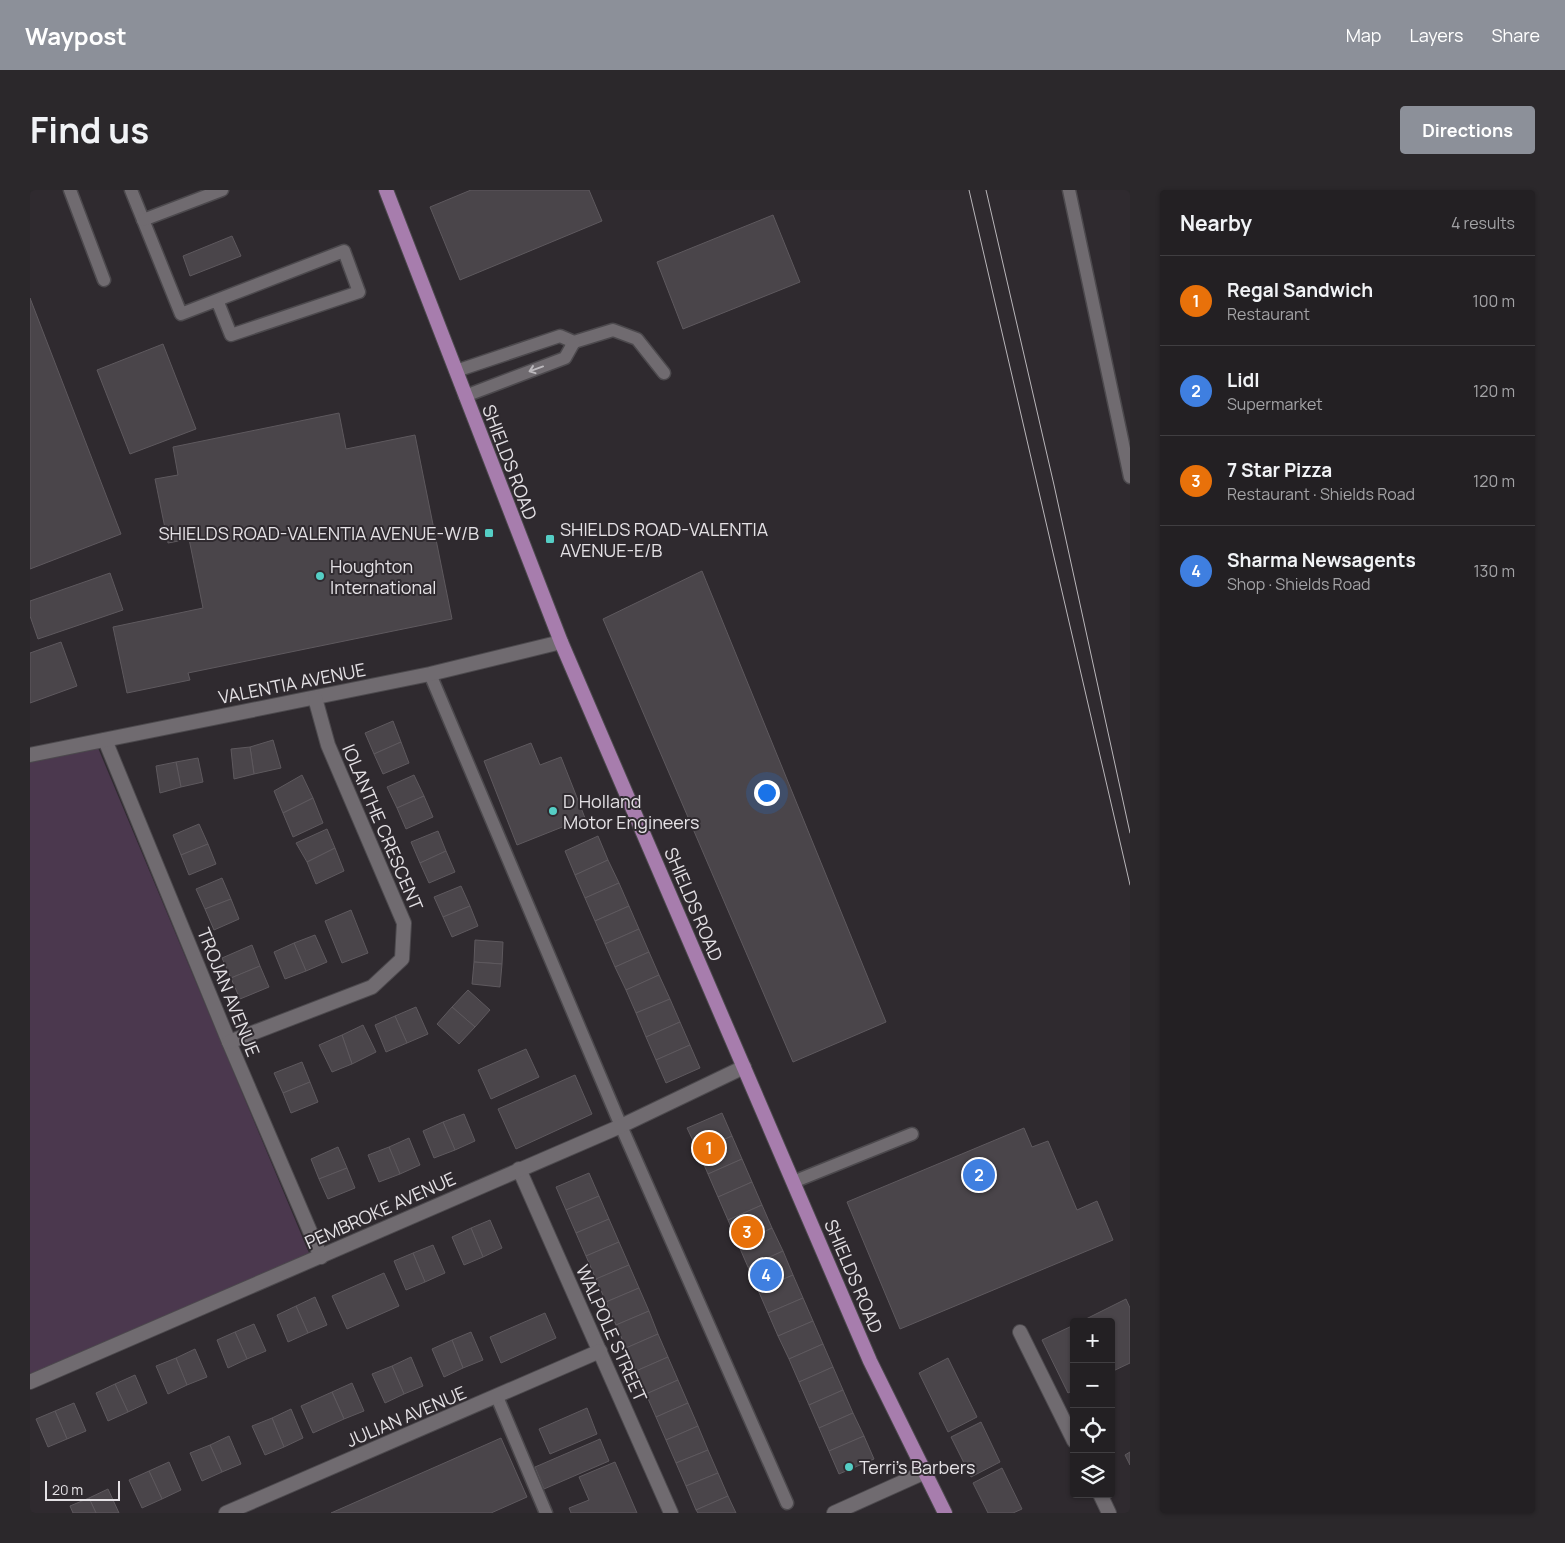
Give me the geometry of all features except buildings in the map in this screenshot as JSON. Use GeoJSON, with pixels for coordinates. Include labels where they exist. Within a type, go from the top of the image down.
{"type":"FeatureCollection","features":[{"type":"Feature","properties":{"kind":"main road","name":"SHIELDS ROAD"},"geometry":{"type":"LineString","coordinates":[[386,190],[561,642],[870,1361],[945,1513]]}},
{"type":"Feature","properties":{"kind":"street","name":"VALENTIA AVENUE"},"geometry":{"type":"LineString","coordinates":[[30,755],[430,674],[561,642]]}},
{"type":"Feature","properties":{"kind":"street","name":"IOLANTHE CRESCENT"},"geometry":{"type":"LineString","coordinates":[[229,1042],[372,987],[402,959],[404,924],[328,745],[315,698]]}},
{"type":"Feature","properties":{"kind":"street","name":"TROJAN AVENUE"},"geometry":{"type":"LineString","coordinates":[[105,740],[229,1042],[321,1257]]}},
{"type":"Feature","properties":{"kind":"street","name":"PEMBROKE AVENUE"},"geometry":{"type":"LineString","coordinates":[[30,1382],[621,1126],[744,1067]]}},
{"type":"Feature","properties":{"kind":"street","name":"WALPOLE STREET"},"geometry":{"type":"LineString","coordinates":[[519,1169],[672,1513]]}},
{"type":"Feature","properties":{"kind":"street"},"geometry":{"type":"LineString","coordinates":[[1020,1332],[1070,1433]]}},
{"type":"Feature","properties":{"kind":"street","name":"JULIAN AVENUE"},"geometry":{"type":"LineString","coordinates":[[226,1513],[600,1352]]}},
{"type":"Feature","properties":{"kind":"street"},"geometry":{"type":"LineString","coordinates":[[834,1513],[925,1472]]}},
{"type":"Feature","properties":{"kind":"street"},"geometry":{"type":"LineString","coordinates":[[1102,1498],[1109,1513]]}},
{"type":"Feature","properties":{"kind":"lane"},"geometry":{"type":"LineString","coordinates":[[70,190],[104,280]]}},
{"type":"Feature","properties":{"kind":"lane"},"geometry":{"type":"LineString","coordinates":[[131,190],[181,314],[217,300],[344,251],[359,292],[231,335],[217,300]]}},
{"type":"Feature","properties":{"kind":"lane"},"geometry":{"type":"LineString","coordinates":[[143,220],[222,190]]}},
{"type":"Feature","properties":{"kind":"lane"},"geometry":{"type":"LineString","coordinates":[[1070,190],[1130,477]]}},
{"type":"Feature","properties":{"kind":"lane"},"geometry":{"type":"LineString","coordinates":[[456,372],[560,336],[574,342],[613,330],[637,339],[664,373]]}},
{"type":"Feature","properties":{"kind":"lane"},"geometry":{"type":"LineString","coordinates":[[465,396],[565,358],[574,342]]}},
{"type":"Feature","properties":{"kind":"lane"},"geometry":{"type":"LineString","coordinates":[[430,674],[621,1126],[788,1503]]}},
{"type":"Feature","properties":{"kind":"lane"},"geometry":{"type":"LineString","coordinates":[[793,1182],[912,1134]]}},
{"type":"Feature","properties":{"kind":"lane"},"geometry":{"type":"LineString","coordinates":[[497,1397],[543,1512]]}},
{"type":"Feature","properties":{"kind":"shaded area"},"geometry":{"type":"Polygon","coordinates":[[[96,743],[309,1253],[30,1375],[30,760],[96,743]]]}},
{"type":"Feature","properties":{"kind":"tram line"},"geometry":{"type":"LineString","coordinates":[[969,190],[1130,885]]}},
{"type":"Feature","properties":{"kind":"tram line"},"geometry":{"type":"LineString","coordinates":[[986,190],[1054,485],[1130,833]]}},
{"type":"Feature","properties":{"kind":"place","name":"SHIELDS ROAD-VALENTIA AVENUE-W/B"},"geometry":{"type":"Point","coordinates":[489,533]}},
{"type":"Feature","properties":{"kind":"place","name":"SHIELDS ROAD-VALENTIA AVENUE-E/B"},"geometry":{"type":"Point","coordinates":[550,539]}},
{"type":"Feature","properties":{"kind":"place","name":"Houghton International"},"geometry":{"type":"Point","coordinates":[320,576]}},
{"type":"Feature","properties":{"kind":"place","name":"D Holland Motor Engineers"},"geometry":{"type":"Point","coordinates":[553,811]}},
{"type":"Feature","properties":{"kind":"place","name":"Regal Sandwich"},"geometry":{"type":"Point","coordinates":[709,1148]}},
{"type":"Feature","properties":{"kind":"place","name":"Lidl"},"geometry":{"type":"Point","coordinates":[979,1175]}},
{"type":"Feature","properties":{"kind":"place","name":"7 Star Pizza"},"geometry":{"type":"Point","coordinates":[747,1232]}},
{"type":"Feature","properties":{"kind":"place","name":"Sharma Newsagents"},"geometry":{"type":"Point","coordinates":[766,1275]}},
{"type":"Feature","properties":{"kind":"place","name":"Terri's Barbers"},"geometry":{"type":"Point","coordinates":[849,1467]}}]}
